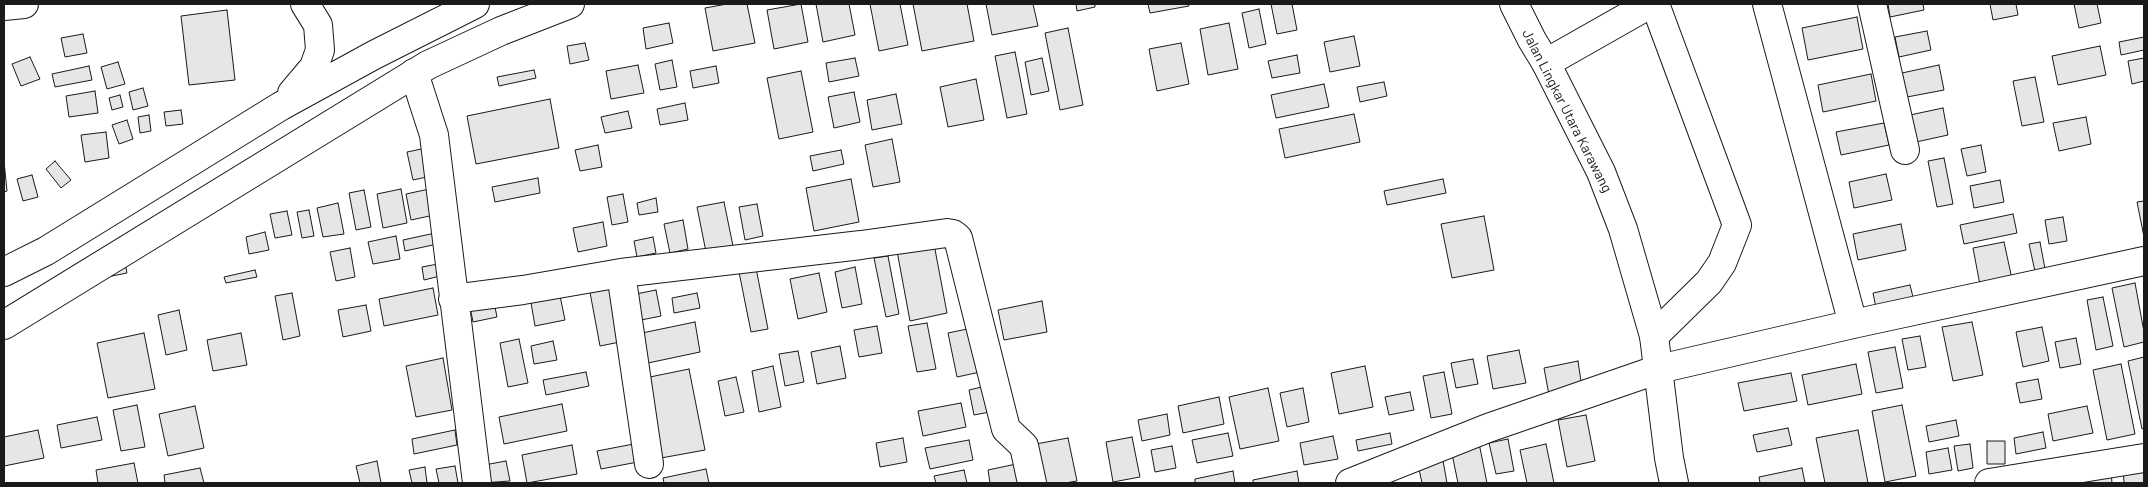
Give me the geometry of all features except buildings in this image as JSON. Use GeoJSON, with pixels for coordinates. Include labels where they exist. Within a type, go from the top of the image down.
{"type":"FeatureCollection","features":[{"type":"Feature","properties":{"kind":"main road"},"geometry":{"type":"LineString","coordinates":[[4,6],[24,4]]}},
{"type":"Feature","properties":{"kind":"main road"},"geometry":{"type":"LineString","coordinates":[[281,106],[314,67],[320,50],[318,25],[305,4]]}},
{"type":"Feature","properties":{"kind":"main road"},"geometry":{"type":"LineString","coordinates":[[4,272],[46,251],[281,106],[374,54],[475,4]]}},
{"type":"Feature","properties":{"kind":"main road"},"geometry":{"type":"LineString","coordinates":[[4,324],[100,267],[414,73],[501,31],[570,4]]}},
{"type":"Feature","properties":{"kind":"main road","name":"Jalan Lingkar Utara Karawang"},"geometry":{"type":"LineString","coordinates":[[1514,4],[1546,63],[1604,181],[1623,229],[1654,336],[1669,458],[1674,483]]}},
{"type":"Feature","properties":{"kind":"main road"},"geometry":{"type":"LineString","coordinates":[[1546,63],[1650,4]]}},
{"type":"Feature","properties":{"kind":"main road"},"geometry":{"type":"LineString","coordinates":[[1654,336],[1709,282],[1722,263],[1737,225],[1655,4]]}},
{"type":"Feature","properties":{"kind":"main road"},"geometry":{"type":"LineString","coordinates":[[1872,4],[1905,150]]}},
{"type":"Feature","properties":{"kind":"main road"},"geometry":{"type":"LineString","coordinates":[[1776,7],[1853,324]]}},
{"type":"Feature","properties":{"kind":"main road"},"geometry":{"type":"LineString","coordinates":[[414,73],[434,135],[477,483]]}},
{"type":"Feature","properties":{"kind":"main road"},"geometry":{"type":"LineString","coordinates":[[453,299],[523,290],[621,273],[947,233],[953,234],[958,238],[1006,429],[1024,446],[1032,483]]}},
{"type":"Feature","properties":{"kind":"main road"},"geometry":{"type":"LineString","coordinates":[[4,284],[46,251]]}},
{"type":"Feature","properties":{"kind":"main road"},"geometry":{"type":"LineString","coordinates":[[1350,483],[1488,428],[1659,369],[1853,324],[2143,267]]}},
{"type":"Feature","properties":{"kind":"main road"},"geometry":{"type":"LineString","coordinates":[[621,273],[648,464]]}},
{"type":"Feature","properties":{"kind":"main road"},"geometry":{"type":"LineString","coordinates":[[1989,483],[2144,458]]}}]}
